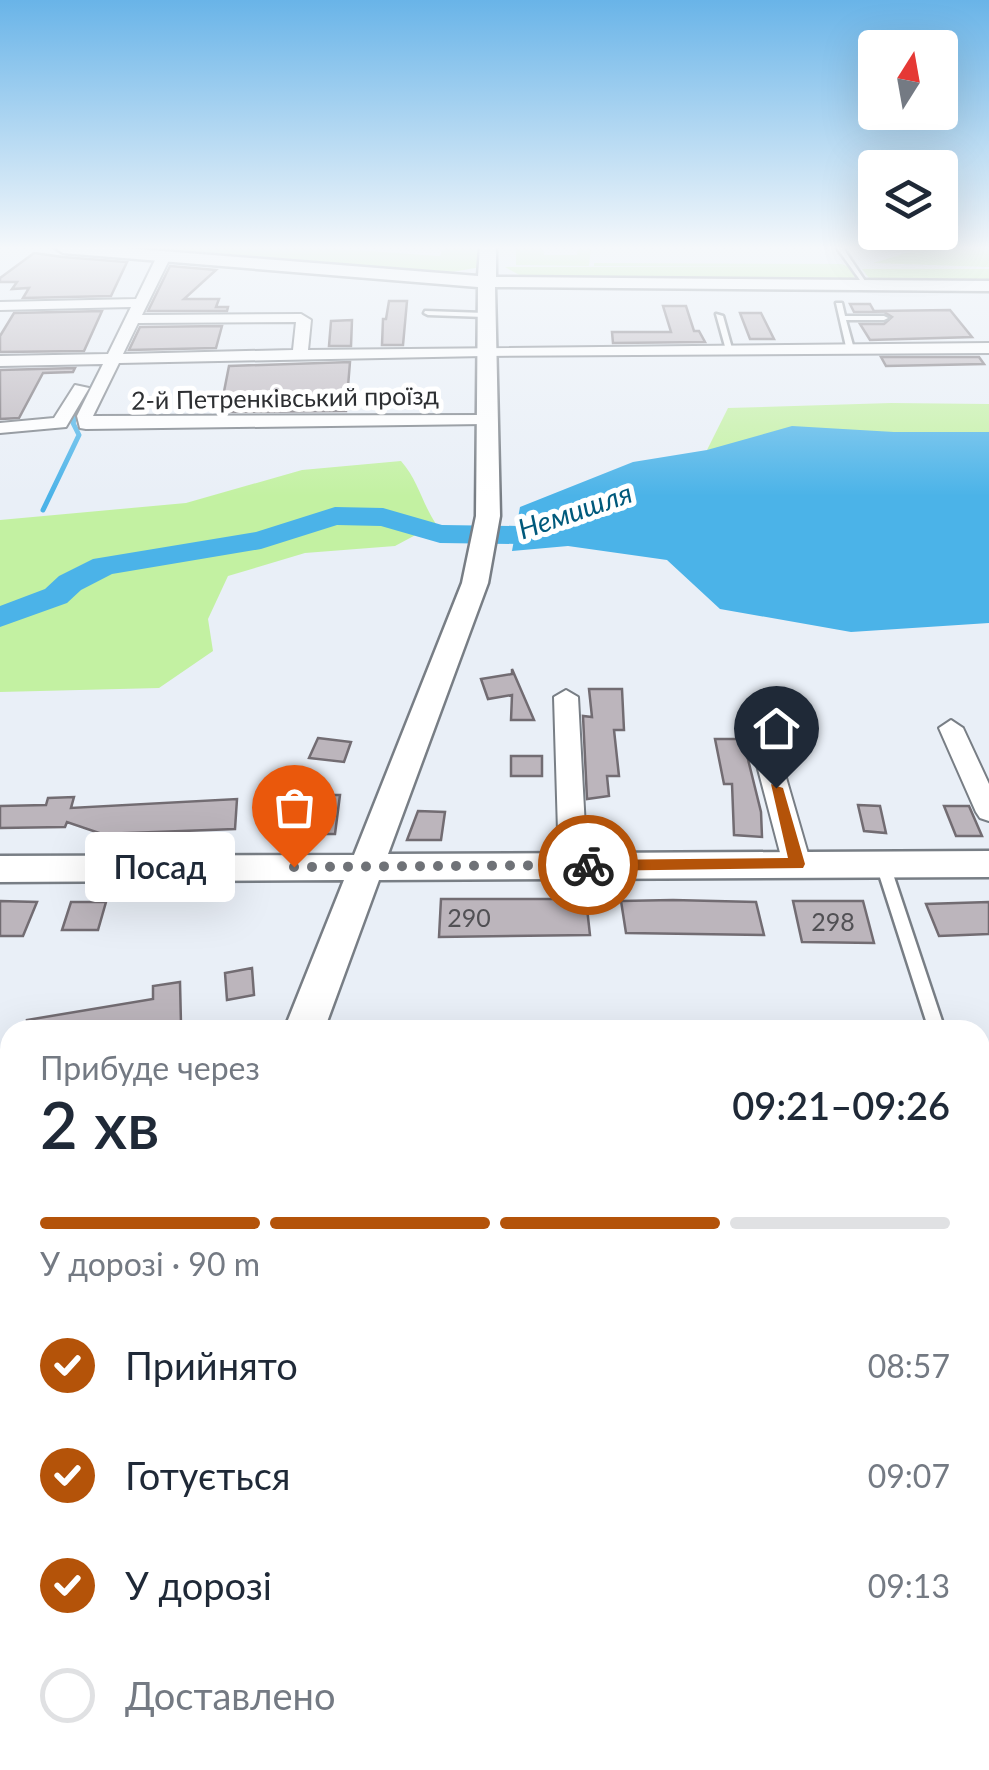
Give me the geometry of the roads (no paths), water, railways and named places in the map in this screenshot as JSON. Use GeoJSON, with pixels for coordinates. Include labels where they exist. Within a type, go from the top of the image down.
{"type":"FeatureCollection","features":[{"type":"Feature","properties":{"kind":"street"},"geometry":{"type":"LineString","coordinates":[[72,424],[104,360],[124,331]]}},
{"type":"Feature","properties":{"kind":"street"},"geometry":{"type":"LineString","coordinates":[[300,356],[303,331]]}},
{"type":"Feature","properties":{"kind":"street"},"geometry":{"type":"LineString","coordinates":[[308,1020],[480,561],[488,516],[485,331]]}},
{"type":"Feature","properties":{"kind":"street"},"geometry":{"type":"LineString","coordinates":[[0,361],[484,351],[989,348]]}},
{"type":"Feature","properties":{"kind":"street","name":"2-й Петренківський проїзд"},"geometry":{"type":"LineString","coordinates":[[0,428],[485,419]]}},
{"type":"Feature","properties":{"kind":"street"},"geometry":{"type":"LineString","coordinates":[[566,697],[574,866]]}},
{"type":"Feature","properties":{"kind":"street"},"geometry":{"type":"LineString","coordinates":[[755,712],[797,864]]}},
{"type":"Feature","properties":{"kind":"street"},"geometry":{"type":"LineString","coordinates":[[951,728],[989,812]]}},
{"type":"Feature","properties":{"kind":"street"},"geometry":{"type":"LineString","coordinates":[[0,869],[989,864]]}},
{"type":"Feature","properties":{"kind":"lane"},"geometry":{"type":"LineString","coordinates":[[724,331],[730,350]]}},
{"type":"Feature","properties":{"kind":"lane"},"geometry":{"type":"LineString","coordinates":[[845,331],[850,349]]}},
{"type":"Feature","properties":{"kind":"lane"},"geometry":{"type":"LineString","coordinates":[[883,865],[934,1020]]}},
{"type":"Feature","properties":{"kind":"water"},"geometry":{"type":"Polygon","coordinates":[[[792,426],[989,432],[989,623],[851,632],[720,609],[667,560],[568,546],[512,551],[520,507],[633,462],[707,450],[792,426]]]}},
{"type":"Feature","properties":{"kind":"waterway"},"geometry":{"type":"LineString","coordinates":[[75,419],[99,373]]}},
{"type":"Feature","properties":{"kind":"waterway"},"geometry":{"type":"LineString","coordinates":[[43,510],[79,435],[73,423],[76,416]]}},
{"type":"Feature","properties":{"kind":"waterway","name":"Немишля"},"geometry":{"type":"LineString","coordinates":[[0,617],[56,596],[70,583],[104,566],[261,540],[335,516],[383,517],[440,534],[536,533],[567,519]]}},
{"type":"Feature","properties":{"kind":"place","name":"Посад"},"geometry":{"type":"Point","coordinates":[294,867]}}]}
